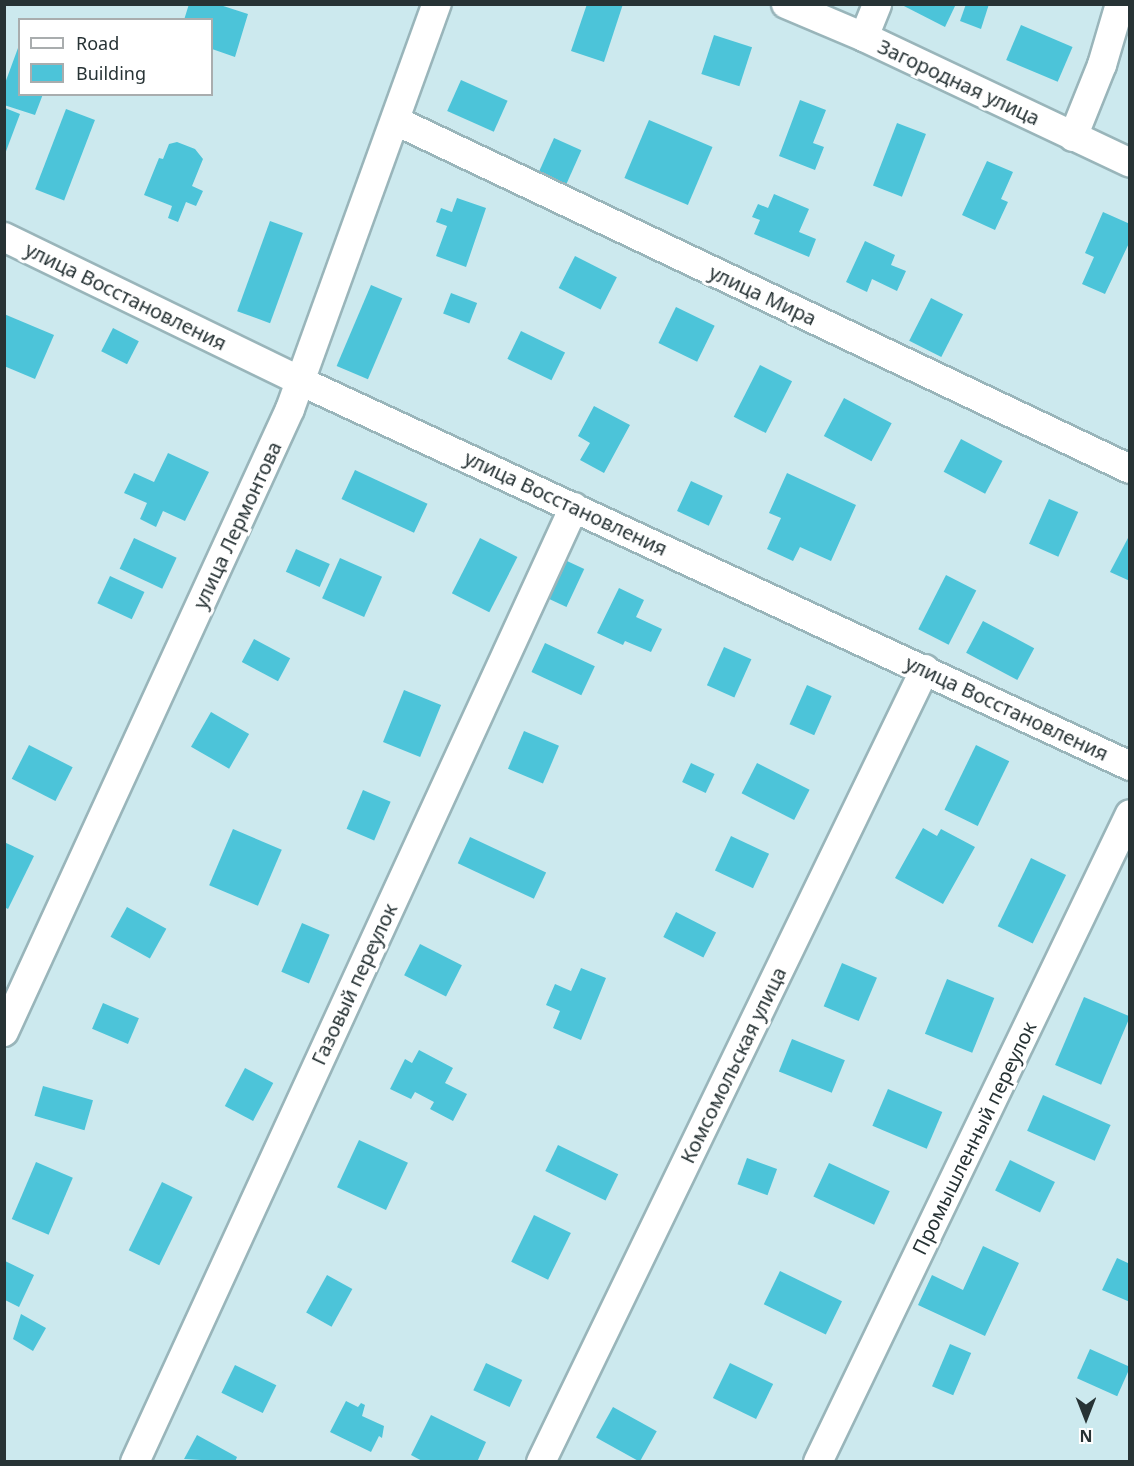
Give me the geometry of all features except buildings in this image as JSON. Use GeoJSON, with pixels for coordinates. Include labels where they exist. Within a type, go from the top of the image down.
{"type":"FeatureCollection","features":[{"type":"Feature","properties":{"kind":"street","name":"улица Лермонтова"},"geometry":{"type":"LineString","coordinates":[[4,1032],[300,381],[396,121],[436,4]]}},
{"type":"Feature","properties":{"kind":"street","name":"Загородная улица"},"geometry":{"type":"LineString","coordinates":[[786,4],[864,37],[1130,163]]}},
{"type":"Feature","properties":{"kind":"street"},"geometry":{"type":"LineString","coordinates":[[864,37],[877,4]]}},
{"type":"Feature","properties":{"kind":"street"},"geometry":{"type":"LineString","coordinates":[[1073,136],[1102,65],[1120,4]]}},
{"type":"Feature","properties":{"kind":"street","name":"улица Мира"},"geometry":{"type":"LineString","coordinates":[[396,121],[1130,469]]}},
{"type":"Feature","properties":{"kind":"street","name":"улица Восстановления"},"geometry":{"type":"LineString","coordinates":[[4,237],[300,381],[1130,766]]}},
{"type":"Feature","properties":{"kind":"street","name":"Газовый переулок"},"geometry":{"type":"LineString","coordinates":[[135,1461],[574,507]]}},
{"type":"Feature","properties":{"kind":"street","name":"Комсомольская улица"},"geometry":{"type":"LineString","coordinates":[[541,1461],[925,669]]}},
{"type":"Feature","properties":{"kind":"street","name":"Промышленный переулок"},"geometry":{"type":"LineString","coordinates":[[818,1461],[1130,814]]}}]}
